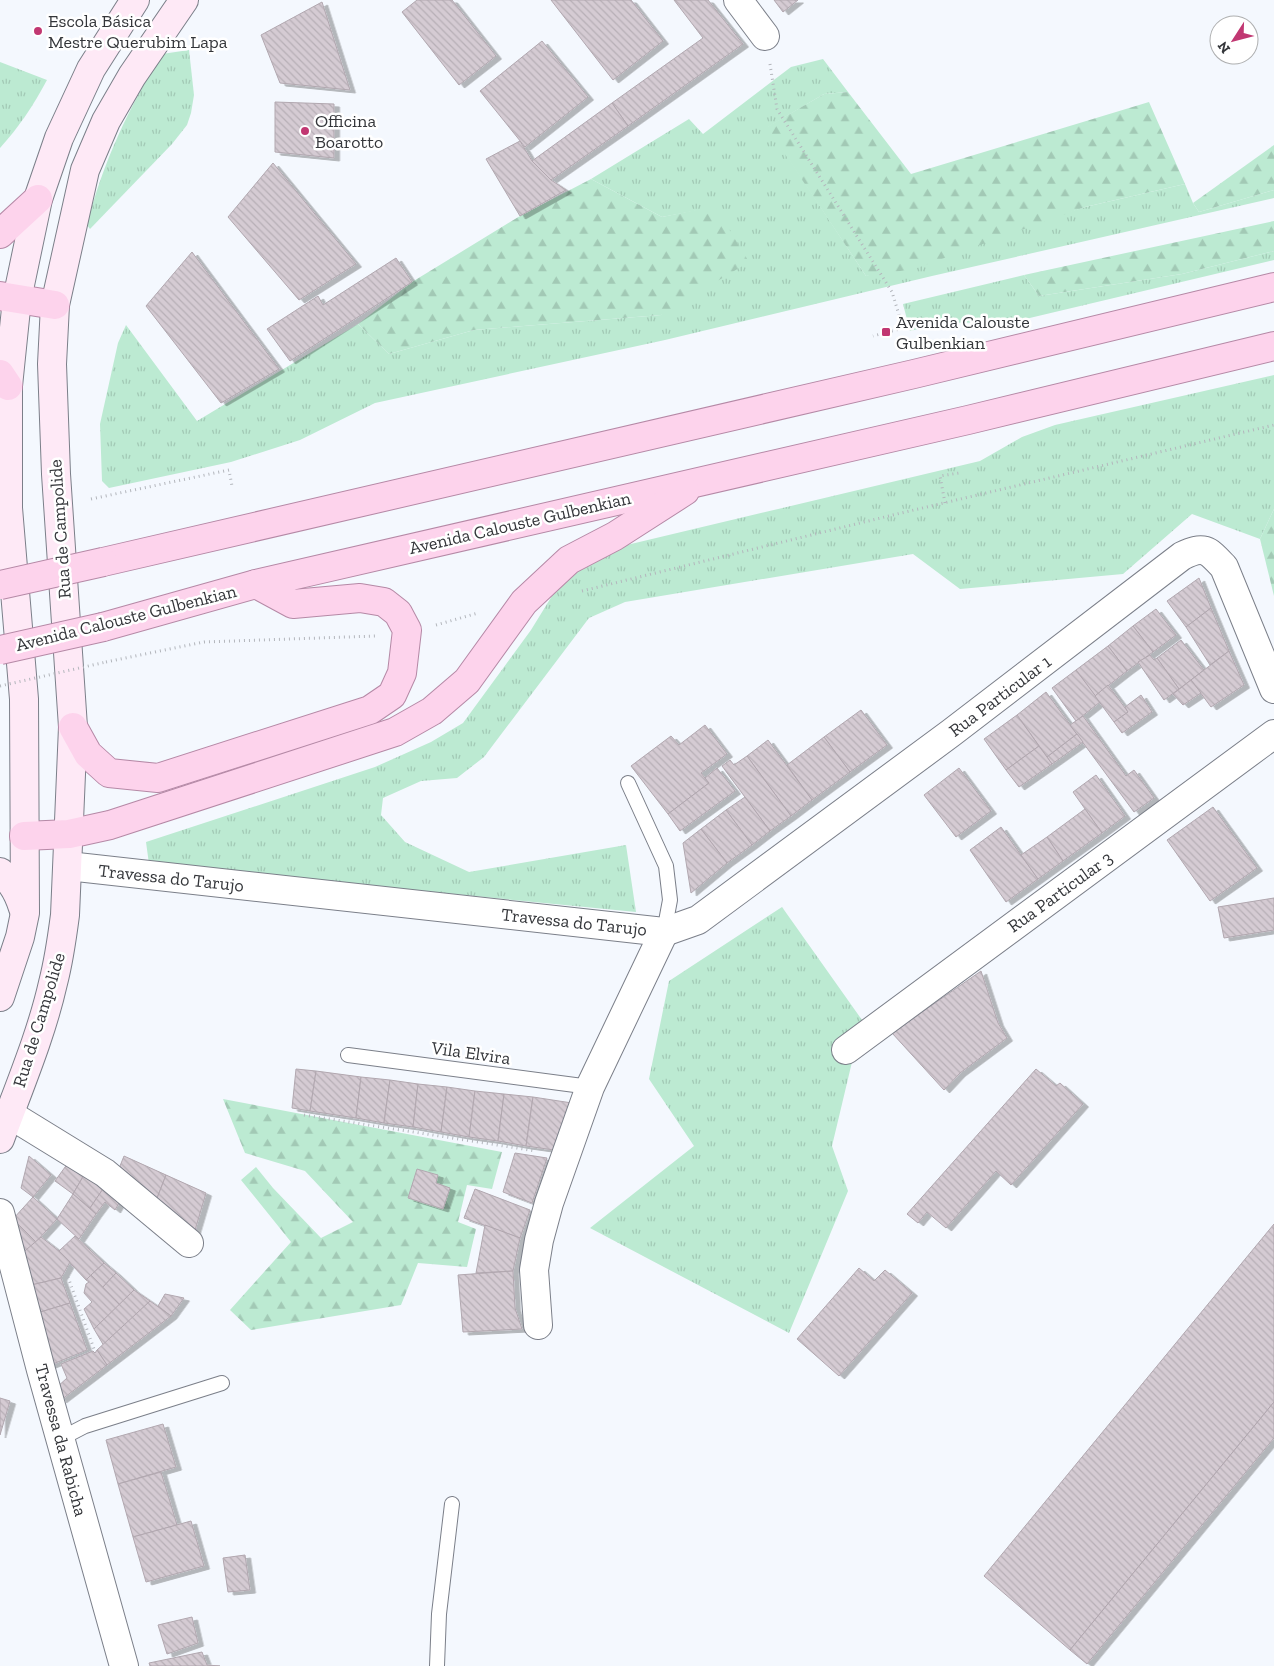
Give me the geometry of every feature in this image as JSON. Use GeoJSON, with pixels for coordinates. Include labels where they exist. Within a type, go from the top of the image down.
{"type":"FeatureCollection","features":[{"type":"Feature","properties":{"kind":"main road"},"geometry":{"type":"LineString","coordinates":[[0,997],[20,937],[25,913],[24,699],[8,508],[4,380],[9,298],[38,199],[59,138],[91,69],[135,0]]}},
{"type":"Feature","properties":{"kind":"main road","name":"Rua de Campolide"},"geometry":{"type":"LineString","coordinates":[[5,1126],[53,984],[65,915],[68,866],[73,727],[56,474],[52,364],[54,305],[85,170],[106,121],[132,76],[184,0]]}},
{"type":"Feature","properties":{"kind":"main road"},"geometry":{"type":"LineString","coordinates":[[0,234],[38,199]]}},
{"type":"Feature","properties":{"kind":"main road"},"geometry":{"type":"LineString","coordinates":[[0,585],[914,374],[1274,287]]}},
{"type":"Feature","properties":{"kind":"main road"},"geometry":{"type":"LineString","coordinates":[[9,298],[54,305]]}},
{"type":"Feature","properties":{"kind":"main road","name":"Avenida Calouste Gulbenkian"},"geometry":{"type":"LineString","coordinates":[[0,650],[103,627],[256,584],[968,420],[1274,346]]}},
{"type":"Feature","properties":{"kind":"main road"},"geometry":{"type":"LineString","coordinates":[[24,836],[69,834],[110,825],[395,732],[432,711],[467,681],[524,602],[569,560],[615,536],[703,480]]}},
{"type":"Feature","properties":{"kind":"main road"},"geometry":{"type":"LineString","coordinates":[[73,727],[88,754],[108,773],[158,778],[370,710],[392,695],[402,673],[407,630],[398,613],[384,602],[360,598],[293,604],[256,584]]}},
{"type":"Feature","properties":{"kind":"main road"},"geometry":{"type":"LineString","coordinates":[[0,872],[6,876],[19,896],[25,913]]}},
{"type":"Feature","properties":{"kind":"street"},"geometry":{"type":"LineString","coordinates":[[738,0],[765,36]]}},
{"type":"Feature","properties":{"kind":"street","name":"Rua Particular 1"},"geometry":{"type":"LineString","coordinates":[[664,932],[698,920],[959,727],[1182,556],[1196,549],[1210,552],[1224,567],[1274,689]]}},
{"type":"Feature","properties":{"kind":"street","name":"Rua Particular 3"},"geometry":{"type":"LineString","coordinates":[[846,1050],[1274,734]]}},
{"type":"Feature","properties":{"kind":"street","name":"Travessa do Tarujo"},"geometry":{"type":"LineString","coordinates":[[68,866],[664,932],[590,1087],[550,1203],[539,1240],[534,1270],[538,1326]]}},
{"type":"Feature","properties":{"kind":"street"},"geometry":{"type":"LineString","coordinates":[[5,1126],[105,1174],[188,1243]]}},
{"type":"Feature","properties":{"kind":"street","name":"Travessa da Rabicha"},"geometry":{"type":"LineString","coordinates":[[0,1213],[41,1370],[124,1666]]}},
{"type":"Feature","properties":{"kind":"lane"},"geometry":{"type":"LineString","coordinates":[[628,783],[666,866],[670,900],[664,932]]}},
{"type":"Feature","properties":{"kind":"lane","name":"Vila Elvira"},"geometry":{"type":"LineString","coordinates":[[348,1055],[590,1087]]}},
{"type":"Feature","properties":{"kind":"lane"},"geometry":{"type":"LineString","coordinates":[[60,1438],[85,1426],[222,1383]]}},
{"type":"Feature","properties":{"kind":"lane"},"geometry":{"type":"LineString","coordinates":[[437,1666],[440,1614],[452,1504]]}},
{"type":"Feature","properties":{"kind":"path"},"geometry":{"type":"LineString","coordinates":[[765,36],[777,109],[892,292],[903,328],[873,336]]}},
{"type":"Feature","properties":{"kind":"path"},"geometry":{"type":"LineString","coordinates":[[577,592],[1274,425]]}},
{"type":"Feature","properties":{"kind":"path"},"geometry":{"type":"LineString","coordinates":[[91,500],[229,470],[232,486]]}},
{"type":"Feature","properties":{"kind":"path"},"geometry":{"type":"LineString","coordinates":[[945,503],[940,476],[958,473]]}},
{"type":"Feature","properties":{"kind":"path"},"geometry":{"type":"LineString","coordinates":[[436,625],[480,612]]}},
{"type":"Feature","properties":{"kind":"path"},"geometry":{"type":"LineString","coordinates":[[0,686],[204,642],[371,637]]}},
{"type":"Feature","properties":{"kind":"path"},"geometry":{"type":"LineString","coordinates":[[304,1115],[525,1149]]}},
{"type":"Feature","properties":{"kind":"path"},"geometry":{"type":"LineString","coordinates":[[41,1370],[94,1349],[68,1277]]}},
{"type":"Feature","properties":{"kind":"green space"},"geometry":{"type":"Polygon","coordinates":[[[189,50],[194,95],[187,125],[172,144],[90,229],[87,225],[100,180],[138,94],[162,54],[189,50]]]}},
{"type":"Feature","properties":{"kind":"green space"},"geometry":{"type":"Polygon","coordinates":[[[823,59],[848,92],[824,94],[768,127],[866,276],[1085,207],[1185,184],[1199,212],[1274,190],[1274,198],[932,276],[665,340],[375,403],[300,440],[231,462],[109,488],[102,481],[100,424],[118,343],[126,325],[197,421],[358,324],[389,354],[474,330],[661,315],[715,207],[662,217],[591,179],[689,119],[703,134],[791,67],[823,59]]]}},
{"type":"Feature","properties":{"kind":"green space"},"geometry":{"type":"Polygon","coordinates":[[[0,62],[47,80],[25,116],[0,148],[0,62]]]}},
{"type":"Feature","properties":{"kind":"green space"},"geometry":{"type":"Polygon","coordinates":[[[848,92],[911,174],[1149,102],[1185,184],[1085,207],[914,269],[866,276],[767,127],[824,94],[848,92]]]}},
{"type":"Feature","properties":{"kind":"green space"},"geometry":{"type":"Polygon","coordinates":[[[1274,145],[1274,190],[1199,212],[1193,203],[1274,145]]]}},
{"type":"Feature","properties":{"kind":"green space"},"geometry":{"type":"Polygon","coordinates":[[[591,179],[662,217],[715,206],[749,262],[661,315],[474,330],[389,354],[358,324],[412,282],[520,216],[591,179]]]}},
{"type":"Feature","properties":{"kind":"green space"},"geometry":{"type":"Polygon","coordinates":[[[1274,221],[1274,251],[1182,274],[1039,296],[1024,275],[1274,221]]]}},
{"type":"Feature","properties":{"kind":"green space"},"geometry":{"type":"Polygon","coordinates":[[[1274,251],[1274,260],[1013,322],[943,323],[910,331],[903,304],[1024,275],[1039,296],[1182,274],[1274,251]]]}},
{"type":"Feature","properties":{"kind":"green space"},"geometry":{"type":"Polygon","coordinates":[[[1274,375],[1274,509],[1260,539],[1192,514],[1123,574],[960,589],[913,554],[625,602],[589,618],[484,757],[457,778],[421,781],[383,798],[381,815],[405,842],[469,872],[626,845],[636,912],[149,864],[146,842],[375,767],[431,742],[463,723],[531,630],[563,578],[610,549],[980,461],[1022,437],[1055,425],[1274,375]]]}},
{"type":"Feature","properties":{"kind":"green space"},"geometry":{"type":"Polygon","coordinates":[[[1274,509],[1274,596],[1260,539],[1274,509]]]}},
{"type":"Feature","properties":{"kind":"green space"},"geometry":{"type":"Polygon","coordinates":[[[782,907],[862,1020],[832,1146],[848,1191],[789,1333],[590,1228],[694,1146],[649,1079],[669,981],[782,907]]]}},
{"type":"Feature","properties":{"kind":"green space"},"geometry":{"type":"Polygon","coordinates":[[[223,1099],[502,1152],[492,1189],[467,1185],[458,1222],[476,1229],[467,1267],[418,1263],[401,1305],[251,1330],[230,1310],[291,1242],[241,1180],[256,1167],[273,1188],[321,1238],[353,1222],[305,1171],[245,1153],[223,1099]]]}},
{"type":"Feature","properties":{"kind":"building"},"geometry":{"type":"Polygon","coordinates":[[[417,0],[452,0],[496,56],[459,85],[402,12],[417,0]]]}},
{"type":"Feature","properties":{"kind":"building"},"geometry":{"type":"Polygon","coordinates":[[[551,0],[631,0],[663,41],[613,80],[551,0]]]}},
{"type":"Feature","properties":{"kind":"building"},"geometry":{"type":"Polygon","coordinates":[[[674,0],[708,0],[743,44],[628,126],[612,103],[703,38],[674,0]]]}},
{"type":"Feature","properties":{"kind":"building"},"geometry":{"type":"Polygon","coordinates":[[[774,0],[798,0],[783,12],[774,0]]]}},
{"type":"Feature","properties":{"kind":"building"},"geometry":{"type":"Polygon","coordinates":[[[322,2],[350,90],[280,83],[261,35],[322,2]]]}},
{"type":"Feature","properties":{"kind":"building"},"geometry":{"type":"Polygon","coordinates":[[[542,41],[588,97],[525,147],[480,91],[542,41]]]}},
{"type":"Feature","properties":{"kind":"building"},"geometry":{"type":"Polygon","coordinates":[[[275,102],[334,104],[334,158],[275,152],[275,102]]]}},
{"type":"Feature","properties":{"kind":"building"},"geometry":{"type":"Polygon","coordinates":[[[612,103],[628,126],[551,180],[532,161],[612,103]]]}},
{"type":"Feature","properties":{"kind":"building"},"geometry":{"type":"Polygon","coordinates":[[[520,141],[532,161],[551,180],[566,190],[520,216],[486,159],[520,141]]]}},
{"type":"Feature","properties":{"kind":"building"},"geometry":{"type":"Polygon","coordinates":[[[273,163],[356,264],[299,300],[228,217],[273,163]]]}},
{"type":"Feature","properties":{"kind":"building"},"geometry":{"type":"Polygon","coordinates":[[[192,252],[279,369],[221,403],[146,306],[192,252]]]}},
{"type":"Feature","properties":{"kind":"building"},"geometry":{"type":"Polygon","coordinates":[[[396,258],[412,282],[290,361],[267,329],[318,296],[323,305],[396,258]]]}},
{"type":"Feature","properties":{"kind":"building"},"geometry":{"type":"Polygon","coordinates":[[[1199,578],[1211,608],[1186,627],[1167,601],[1199,578]]]}},
{"type":"Feature","properties":{"kind":"building"},"geometry":{"type":"Polygon","coordinates":[[[1211,608],[1229,651],[1210,665],[1186,627],[1211,608]]]}},
{"type":"Feature","properties":{"kind":"building"},"geometry":{"type":"Polygon","coordinates":[[[1156,609],[1176,635],[1153,652],[1133,626],[1156,609]]]}},
{"type":"Feature","properties":{"kind":"building"},"geometry":{"type":"Polygon","coordinates":[[[1133,626],[1153,652],[1127,671],[1108,646],[1133,626]]]}},
{"type":"Feature","properties":{"kind":"building"},"geometry":{"type":"Polygon","coordinates":[[[1181,640],[1204,670],[1179,689],[1157,658],[1181,640]]]}},
{"type":"Feature","properties":{"kind":"building"},"geometry":{"type":"Polygon","coordinates":[[[1108,646],[1127,671],[1095,696],[1076,670],[1108,646]]]}},
{"type":"Feature","properties":{"kind":"building"},"geometry":{"type":"Polygon","coordinates":[[[1229,651],[1244,685],[1211,707],[1191,680],[1229,651]]]}},
{"type":"Feature","properties":{"kind":"building"},"geometry":{"type":"Polygon","coordinates":[[[1150,655],[1154,660],[1157,658],[1179,689],[1164,700],[1138,662],[1150,655]]]}},
{"type":"Feature","properties":{"kind":"building"},"geometry":{"type":"Polygon","coordinates":[[[1076,670],[1100,702],[1076,721],[1052,688],[1076,670]]]}},
{"type":"Feature","properties":{"kind":"building"},"geometry":{"type":"Polygon","coordinates":[[[1191,680],[1201,693],[1183,705],[1173,694],[1191,680]]]}},
{"type":"Feature","properties":{"kind":"building"},"geometry":{"type":"Polygon","coordinates":[[[1108,685],[1128,712],[1114,722],[1095,696],[1108,685]]]}},
{"type":"Feature","properties":{"kind":"building"},"geometry":{"type":"Polygon","coordinates":[[[1046,692],[1077,734],[1047,757],[1017,715],[1046,692]]]}},
{"type":"Feature","properties":{"kind":"building"},"geometry":{"type":"Polygon","coordinates":[[[1141,695],[1152,712],[1122,733],[1114,722],[1128,712],[1125,707],[1141,695]]]}},
{"type":"Feature","properties":{"kind":"building"},"geometry":{"type":"Polygon","coordinates":[[[861,710],[887,745],[850,772],[824,737],[861,710]]]}},
{"type":"Feature","properties":{"kind":"building"},"geometry":{"type":"Polygon","coordinates":[[[1017,715],[1039,746],[1006,770],[984,739],[1017,715]]]}},
{"type":"Feature","properties":{"kind":"building"},"geometry":{"type":"Polygon","coordinates":[[[1083,716],[1126,776],[1134,770],[1154,798],[1134,812],[1070,725],[1083,716]]]}},
{"type":"Feature","properties":{"kind":"building"},"geometry":{"type":"Polygon","coordinates":[[[705,725],[727,754],[701,773],[709,783],[668,814],[631,766],[671,736],[679,745],[705,725]]]}},
{"type":"Feature","properties":{"kind":"building"},"geometry":{"type":"Polygon","coordinates":[[[1077,734],[1083,742],[1052,764],[1047,757],[1077,734]]]}},
{"type":"Feature","properties":{"kind":"building"},"geometry":{"type":"Polygon","coordinates":[[[824,737],[850,772],[812,800],[787,765],[824,737]]]}},
{"type":"Feature","properties":{"kind":"building"},"geometry":{"type":"Polygon","coordinates":[[[768,740],[812,800],[791,816],[747,756],[768,740]]]}},
{"type":"Feature","properties":{"kind":"building"},"geometry":{"type":"Polygon","coordinates":[[[1039,746],[1052,764],[1019,787],[1006,770],[1039,746]]]}},
{"type":"Feature","properties":{"kind":"building"},"geometry":{"type":"Polygon","coordinates":[[[747,756],[791,816],[770,831],[722,766],[730,760],[734,765],[747,756]]]}},
{"type":"Feature","properties":{"kind":"building"},"geometry":{"type":"Polygon","coordinates":[[[717,768],[735,791],[680,831],[668,814],[709,783],[705,778],[717,768]]]}},
{"type":"Feature","properties":{"kind":"building"},"geometry":{"type":"Polygon","coordinates":[[[959,768],[991,811],[956,837],[924,795],[959,768]]]}},
{"type":"Feature","properties":{"kind":"building"},"geometry":{"type":"Polygon","coordinates":[[[1096,775],[1125,816],[1102,833],[1073,792],[1096,775]]]}},
{"type":"Feature","properties":{"kind":"building"},"geometry":{"type":"Polygon","coordinates":[[[745,797],[770,831],[752,845],[726,810],[745,797]]]}},
{"type":"Feature","properties":{"kind":"building"},"geometry":{"type":"Polygon","coordinates":[[[1213,807],[1257,868],[1210,901],[1167,840],[1213,807]]]}},
{"type":"Feature","properties":{"kind":"building"},"geometry":{"type":"Polygon","coordinates":[[[1085,809],[1102,833],[1063,861],[1047,837],[1085,809]]]}},
{"type":"Feature","properties":{"kind":"building"},"geometry":{"type":"Polygon","coordinates":[[[726,810],[752,845],[727,863],[701,829],[726,810]]]}},
{"type":"Feature","properties":{"kind":"building"},"geometry":{"type":"Polygon","coordinates":[[[1001,827],[1038,879],[1006,902],[970,850],[1001,827]]]}},
{"type":"Feature","properties":{"kind":"building"},"geometry":{"type":"Polygon","coordinates":[[[701,829],[727,863],[691,893],[683,843],[701,829]]]}},
{"type":"Feature","properties":{"kind":"building"},"geometry":{"type":"Polygon","coordinates":[[[1047,837],[1063,861],[1038,879],[1021,855],[1047,837]]]}},
{"type":"Feature","properties":{"kind":"building"},"geometry":{"type":"Polygon","coordinates":[[[1274,898],[1274,930],[1224,938],[1218,907],[1274,898]]]}},
{"type":"Feature","properties":{"kind":"building"},"geometry":{"type":"Polygon","coordinates":[[[981,971],[998,1023],[1007,1038],[960,1073],[944,1090],[892,1033],[981,971]]]}},
{"type":"Feature","properties":{"kind":"building"},"geometry":{"type":"Polygon","coordinates":[[[296,1069],[316,1071],[310,1111],[292,1108],[296,1069]]]}},
{"type":"Feature","properties":{"kind":"building"},"geometry":{"type":"Polygon","coordinates":[[[1036,1069],[1056,1086],[1060,1083],[1083,1104],[1011,1185],[996,1171],[946,1228],[927,1212],[918,1223],[907,1214],[1036,1069]]]}},
{"type":"Feature","properties":{"kind":"building"},"geometry":{"type":"Polygon","coordinates":[[[316,1071],[361,1077],[356,1118],[310,1111],[316,1071]]]}},
{"type":"Feature","properties":{"kind":"building"},"geometry":{"type":"Polygon","coordinates":[[[361,1077],[390,1080],[384,1123],[356,1118],[361,1077]]]}},
{"type":"Feature","properties":{"kind":"building"},"geometry":{"type":"Polygon","coordinates":[[[390,1080],[418,1084],[413,1127],[384,1123],[390,1080]]]}},
{"type":"Feature","properties":{"kind":"building"},"geometry":{"type":"Polygon","coordinates":[[[418,1084],[447,1087],[441,1132],[413,1127],[418,1084]]]}},
{"type":"Feature","properties":{"kind":"building"},"geometry":{"type":"Polygon","coordinates":[[[447,1087],[475,1091],[469,1137],[441,1132],[447,1087]]]}},
{"type":"Feature","properties":{"kind":"building"},"geometry":{"type":"Polygon","coordinates":[[[475,1091],[504,1094],[498,1141],[469,1137],[475,1091]]]}},
{"type":"Feature","properties":{"kind":"building"},"geometry":{"type":"Polygon","coordinates":[[[504,1094],[533,1097],[526,1146],[498,1141],[504,1094]]]}},
{"type":"Feature","properties":{"kind":"building"},"geometry":{"type":"Polygon","coordinates":[[[533,1097],[572,1103],[554,1150],[526,1146],[533,1097]]]}},
{"type":"Feature","properties":{"kind":"building"},"geometry":{"type":"Polygon","coordinates":[[[515,1153],[547,1158],[532,1203],[503,1192],[515,1153]]]}},
{"type":"Feature","properties":{"kind":"building"},"geometry":{"type":"Polygon","coordinates":[[[29,1156],[51,1175],[33,1197],[21,1188],[29,1156]]]}},
{"type":"Feature","properties":{"kind":"building"},"geometry":{"type":"Polygon","coordinates":[[[73,1156],[88,1168],[73,1194],[55,1181],[73,1156]]]}},
{"type":"Feature","properties":{"kind":"building"},"geometry":{"type":"Polygon","coordinates":[[[124,1156],[166,1175],[154,1206],[116,1176],[124,1156]]]}},
{"type":"Feature","properties":{"kind":"building"},"geometry":{"type":"Polygon","coordinates":[[[88,1168],[107,1183],[90,1208],[73,1194],[88,1168]]]}},
{"type":"Feature","properties":{"kind":"building"},"geometry":{"type":"Polygon","coordinates":[[[417,1169],[438,1175],[436,1183],[450,1188],[443,1209],[408,1198],[417,1169]]]}},
{"type":"Feature","properties":{"kind":"building"},"geometry":{"type":"Polygon","coordinates":[[[166,1175],[206,1193],[193,1237],[154,1206],[166,1175]]]}},
{"type":"Feature","properties":{"kind":"building"},"geometry":{"type":"Polygon","coordinates":[[[107,1183],[123,1196],[115,1210],[105,1202],[96,1214],[90,1208],[107,1183]]]}},
{"type":"Feature","properties":{"kind":"building"},"geometry":{"type":"Polygon","coordinates":[[[475,1189],[530,1210],[520,1238],[464,1218],[475,1189]]]}},
{"type":"Feature","properties":{"kind":"building"},"geometry":{"type":"Polygon","coordinates":[[[73,1194],[96,1214],[79,1239],[57,1219],[73,1194]]]}},
{"type":"Feature","properties":{"kind":"building"},"geometry":{"type":"Polygon","coordinates":[[[33,1197],[57,1219],[36,1242],[13,1219],[33,1197]]]}},
{"type":"Feature","properties":{"kind":"building"},"geometry":{"type":"Polygon","coordinates":[[[13,1219],[36,1242],[19,1256],[13,1219]]]}},
{"type":"Feature","properties":{"kind":"building"},"geometry":{"type":"Polygon","coordinates":[[[1274,1224],[1274,1402],[1070,1650],[984,1576],[1274,1224]]]}},
{"type":"Feature","properties":{"kind":"building"},"geometry":{"type":"Polygon","coordinates":[[[485,1225],[520,1238],[513,1271],[476,1273],[485,1225]]]}},
{"type":"Feature","properties":{"kind":"building"},"geometry":{"type":"Polygon","coordinates":[[[75,1236],[104,1263],[86,1280],[59,1251],[75,1236]]]}},
{"type":"Feature","properties":{"kind":"building"},"geometry":{"type":"Polygon","coordinates":[[[41,1237],[70,1262],[61,1278],[27,1286],[19,1256],[41,1237]]]}},
{"type":"Feature","properties":{"kind":"building"},"geometry":{"type":"Polygon","coordinates":[[[104,1263],[116,1273],[102,1288],[91,1275],[104,1263]]]}},
{"type":"Feature","properties":{"kind":"building"},"geometry":{"type":"Polygon","coordinates":[[[859,1268],[874,1281],[885,1270],[912,1293],[839,1376],[797,1339],[859,1268]]]}},
{"type":"Feature","properties":{"kind":"building"},"geometry":{"type":"Polygon","coordinates":[[[513,1271],[515,1308],[522,1329],[463,1332],[458,1275],[513,1271]]]}},
{"type":"Feature","properties":{"kind":"building"},"geometry":{"type":"Polygon","coordinates":[[[116,1273],[134,1290],[120,1305],[102,1288],[116,1273]]]}},
{"type":"Feature","properties":{"kind":"building"},"geometry":{"type":"Polygon","coordinates":[[[91,1275],[120,1305],[94,1329],[84,1309],[92,1302],[84,1293],[86,1284],[89,1282],[86,1280],[91,1275]]]}},
{"type":"Feature","properties":{"kind":"building"},"geometry":{"type":"Polygon","coordinates":[[[61,1278],[70,1303],[34,1314],[27,1286],[61,1278]]]}},
{"type":"Feature","properties":{"kind":"building"},"geometry":{"type":"Polygon","coordinates":[[[134,1290],[150,1301],[104,1346],[94,1329],[134,1290]]]}},
{"type":"Feature","properties":{"kind":"building"},"geometry":{"type":"Polygon","coordinates":[[[165,1294],[184,1298],[171,1316],[158,1306],[165,1294]]]}},
{"type":"Feature","properties":{"kind":"building"},"geometry":{"type":"Polygon","coordinates":[[[150,1301],[171,1316],[107,1365],[97,1350],[150,1301]]]}},
{"type":"Feature","properties":{"kind":"building"},"geometry":{"type":"Polygon","coordinates":[[[70,1303],[87,1350],[48,1366],[34,1314],[70,1303]]]}},
{"type":"Feature","properties":{"kind":"building"},"geometry":{"type":"Polygon","coordinates":[[[97,1350],[107,1365],[61,1400],[56,1388],[67,1378],[61,1364],[93,1351],[95,1353],[97,1350]]]}},
{"type":"Feature","properties":{"kind":"building"},"geometry":{"type":"Polygon","coordinates":[[[0,1398],[10,1401],[0,1435],[0,1398]]]}},
{"type":"Feature","properties":{"kind":"building"},"geometry":{"type":"Polygon","coordinates":[[[1274,1402],[1274,1438],[1087,1664],[1070,1650],[1274,1402]]]}},
{"type":"Feature","properties":{"kind":"building"},"geometry":{"type":"Polygon","coordinates":[[[163,1424],[176,1467],[118,1484],[106,1440],[163,1424]]]}},
{"type":"Feature","properties":{"kind":"building"},"geometry":{"type":"Polygon","coordinates":[[[161,1472],[177,1525],[133,1537],[118,1484],[161,1472]]]}},
{"type":"Feature","properties":{"kind":"building"},"geometry":{"type":"Polygon","coordinates":[[[191,1521],[204,1566],[146,1582],[133,1537],[191,1521]]]}},
{"type":"Feature","properties":{"kind":"building"},"geometry":{"type":"Polygon","coordinates":[[[245,1555],[250,1590],[228,1592],[223,1558],[245,1555]]]}},
{"type":"Feature","properties":{"kind":"building"},"geometry":{"type":"Polygon","coordinates":[[[192,1617],[198,1643],[167,1654],[158,1625],[192,1617]]]}},
{"type":"Feature","properties":{"kind":"building"},"geometry":{"type":"Polygon","coordinates":[[[202,1652],[207,1665],[220,1666],[150,1666],[149,1663],[202,1652]]]}},
{"type":"Feature","properties":{"kind":"place","name":"Escola Básica Mestre Querubim Lapa"},"geometry":{"type":"Point","coordinates":[38,31]}},
{"type":"Feature","properties":{"kind":"place","name":"Officina Boarotto"},"geometry":{"type":"Point","coordinates":[305,131]}},
{"type":"Feature","properties":{"kind":"place","name":"Avenida Calouste Gulbenkian"},"geometry":{"type":"Point","coordinates":[886,332]}}]}
